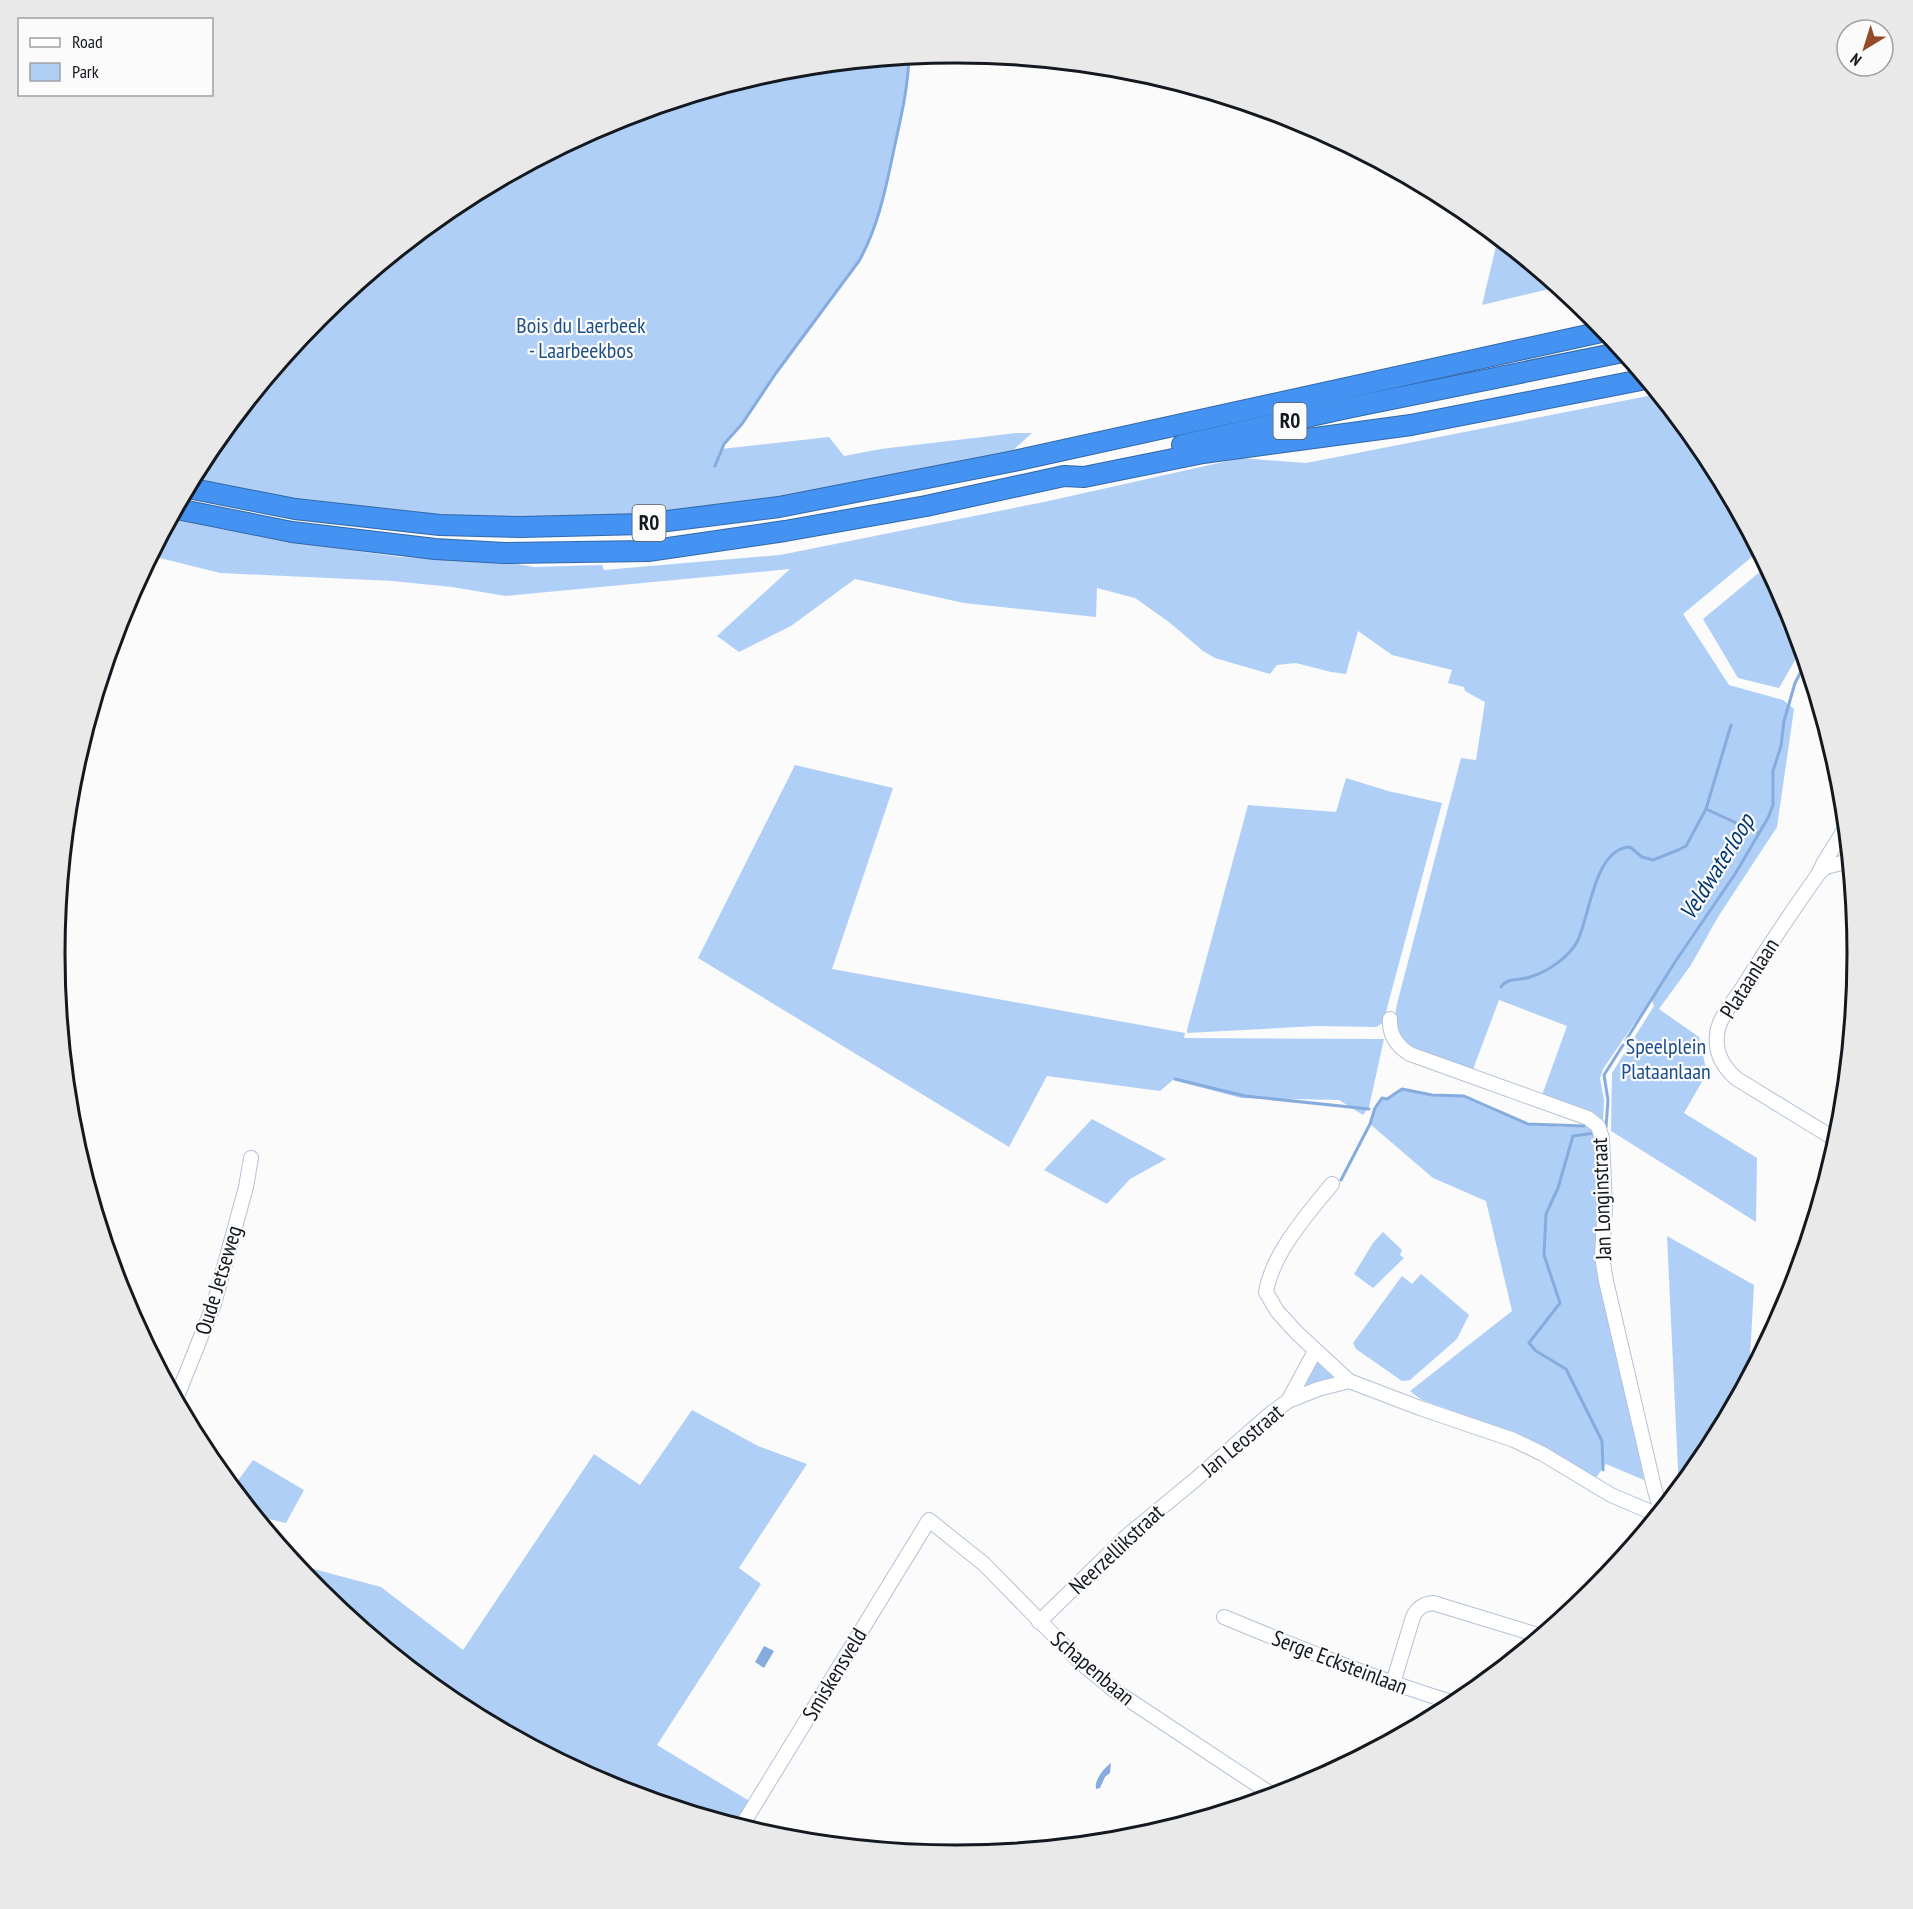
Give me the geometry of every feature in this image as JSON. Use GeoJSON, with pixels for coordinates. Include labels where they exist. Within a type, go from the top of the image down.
{"type":"FeatureCollection","features":[{"type":"Feature","properties":{"kind":"highway"},"geometry":{"type":"LineString","coordinates":[[1577,337],[1589,326]]}},
{"type":"Feature","properties":{"kind":"highway","name":"R0"},"geometry":{"type":"LineString","coordinates":[[196,490],[295,509],[440,525],[521,527],[643,524],[779,507],[1014,461],[1596,333]]}},
{"type":"Feature","properties":{"kind":"highway","name":"R0"},"geometry":{"type":"LineString","coordinates":[[183,510],[292,532],[435,549],[504,553],[648,551],[785,531],[926,506],[1064,476],[1081,467],[1120,458],[1347,408],[1615,354]]}},
{"type":"Feature","properties":{"kind":"highway"},"geometry":{"type":"LineString","coordinates":[[1064,476],[1084,477],[1203,453],[1411,426],[1639,381]]}},
{"type":"Feature","properties":{"kind":"street","name":"Plataanlaan"},"geometry":{"type":"LineString","coordinates":[[1829,1136],[1729,1072],[1720,1057],[1717,1036],[1723,1018],[1819,873],[1822,864],[1840,837]]}},
{"type":"Feature","properties":{"kind":"street"},"geometry":{"type":"LineString","coordinates":[[1819,873],[1826,867],[1843,863]]}},
{"type":"Feature","properties":{"kind":"street","name":"Jan Longinstraat"},"geometry":{"type":"LineString","coordinates":[[1390,1019],[1390,1033],[1400,1047],[1410,1054],[1588,1118],[1598,1126],[1602,1138],[1605,1206],[1602,1256],[1606,1281],[1659,1503]]}},
{"type":"Feature","properties":{"kind":"street","name":"Oude Jetseweg"},"geometry":{"type":"LineString","coordinates":[[179,1391],[214,1304],[246,1187],[251,1158]]}},
{"type":"Feature","properties":{"kind":"street"},"geometry":{"type":"LineString","coordinates":[[1332,1184],[1292,1235],[1268,1281],[1266,1292],[1277,1311],[1315,1351],[1349,1381],[1514,1440],[1543,1454],[1611,1496],[1651,1512]]}},
{"type":"Feature","properties":{"kind":"street","name":"Jan Leostraat"},"geometry":{"type":"LineString","coordinates":[[1288,1401],[1315,1351]]}},
{"type":"Feature","properties":{"kind":"street","name":"Jan Leostraat"},"geometry":{"type":"LineString","coordinates":[[1196,1479],[1270,1413],[1288,1401],[1318,1389],[1349,1381]]}},
{"type":"Feature","properties":{"kind":"street","name":"Neerzellikstraat"},"geometry":{"type":"LineString","coordinates":[[1039,1622],[1127,1536],[1196,1479]]}},
{"type":"Feature","properties":{"kind":"street","name":"Schapenbaan"},"geometry":{"type":"LineString","coordinates":[[929,1520],[984,1564],[1082,1664],[1114,1690],[1266,1790]]}},
{"type":"Feature","properties":{"kind":"street","name":"Smiskensveld"},"geometry":{"type":"LineString","coordinates":[[745,1820],[929,1520]]}},
{"type":"Feature","properties":{"kind":"street"},"geometry":{"type":"LineString","coordinates":[[1393,1683],[1413,1617],[1427,1604],[1433,1603],[1533,1634]]}},
{"type":"Feature","properties":{"kind":"street","name":"Serge Ecksteinlaan"},"geometry":{"type":"LineString","coordinates":[[1224,1617],[1300,1649],[1446,1700]]}},
{"type":"Feature","properties":{"kind":"green space","name":"Bois du Laerbeek - Laarbeekbos"},"geometry":{"type":"Polygon","coordinates":[[[908,65],[904,99],[882,202],[866,247],[859,261],[776,373],[742,424],[721,449],[829,437],[844,456],[881,449],[1032,433],[1012,451],[778,497],[642,514],[521,517],[441,515],[296,499],[202,480],[249,412],[326,324],[414,247],[461,213],[511,182],[562,155],[670,110],[726,93],[783,80],[840,71],[908,65]]]}},
{"type":"Feature","properties":{"kind":"green space"},"geometry":{"type":"Polygon","coordinates":[[[1496,245],[1549,289],[1482,305],[1496,245]]]}},
{"type":"Feature","properties":{"kind":"green space","name":"Speelplein Plataanlaan"},"geometry":{"type":"Polygon","coordinates":[[[1650,395],[1698,459],[1729,509],[1754,555],[1683,614],[1729,685],[1783,700],[1794,709],[1777,827],[1718,917],[1691,965],[1659,1009],[1699,1037],[1707,1073],[1684,1113],[1757,1158],[1756,1222],[1611,1131],[1612,1073],[1654,1006],[1651,999],[1603,1069],[1600,1078],[1604,1100],[1603,1121],[1541,1098],[1567,1026],[1499,1000],[1472,1072],[1402,1044],[1394,1021],[1397,1004],[1461,758],[1476,760],[1485,702],[1465,691],[1464,687],[1448,683],[1452,670],[1392,655],[1358,631],[1346,674],[1296,663],[1277,665],[1270,674],[1215,658],[1135,598],[1097,588],[1096,617],[964,603],[855,579],[791,626],[739,652],[717,636],[790,569],[506,596],[452,587],[392,581],[220,573],[158,558],[178,519],[306,544],[400,557],[506,562],[534,567],[602,565],[604,570],[780,555],[1044,502],[1241,458],[1306,463],[1650,395]]]}},
{"type":"Feature","properties":{"kind":"green space"},"geometry":{"type":"Polygon","coordinates":[[[1761,571],[1797,657],[1779,688],[1738,678],[1703,619],[1761,571]]]}},
{"type":"Feature","properties":{"kind":"green space"},"geometry":{"type":"Polygon","coordinates":[[[795,765],[893,788],[832,969],[1185,1033],[1184,1038],[1384,1039],[1369,1107],[1363,1115],[1339,1100],[1241,1098],[1173,1080],[1160,1091],[1047,1076],[1009,1147],[698,958],[795,765]]]}},
{"type":"Feature","properties":{"kind":"green space"},"geometry":{"type":"Polygon","coordinates":[[[1346,778],[1388,791],[1442,803],[1383,1023],[1376,1027],[1317,1026],[1187,1033],[1248,805],[1336,812],[1346,778]]]}},
{"type":"Feature","properties":{"kind":"green space"},"geometry":{"type":"Polygon","coordinates":[[[1402,1089],[1432,1095],[1464,1096],[1528,1124],[1567,1127],[1593,1125],[1598,1130],[1614,1336],[1644,1480],[1606,1464],[1595,1479],[1520,1435],[1422,1400],[1410,1391],[1512,1311],[1486,1201],[1433,1178],[1370,1124],[1375,1108],[1382,1098],[1387,1099],[1402,1089]]]}},
{"type":"Feature","properties":{"kind":"green space"},"geometry":{"type":"Polygon","coordinates":[[[1092,1119],[1166,1159],[1130,1179],[1107,1204],[1044,1170],[1092,1119]]]}},
{"type":"Feature","properties":{"kind":"green space"},"geometry":{"type":"Polygon","coordinates":[[[1383,1232],[1402,1250],[1400,1255],[1404,1258],[1373,1288],[1354,1274],[1373,1243],[1383,1232]]]}},
{"type":"Feature","properties":{"kind":"green space"},"geometry":{"type":"Polygon","coordinates":[[[1667,1236],[1754,1285],[1750,1361],[1729,1400],[1678,1477],[1667,1236]]]}},
{"type":"Feature","properties":{"kind":"green space"},"geometry":{"type":"Polygon","coordinates":[[[1421,1274],[1469,1315],[1457,1339],[1410,1380],[1402,1381],[1356,1349],[1353,1343],[1402,1276],[1412,1284],[1421,1274]]]}},
{"type":"Feature","properties":{"kind":"green space"},"geometry":{"type":"Polygon","coordinates":[[[1318,1360],[1336,1378],[1300,1391],[1313,1365],[1318,1360]]]}},
{"type":"Feature","properties":{"kind":"green space"},"geometry":{"type":"Polygon","coordinates":[[[692,1410],[758,1446],[807,1464],[739,1568],[761,1584],[657,1745],[751,1802],[740,1819],[670,1799],[615,1778],[511,1727],[461,1696],[414,1662],[369,1625],[310,1568],[381,1587],[463,1650],[594,1454],[640,1485],[692,1410]]]}},
{"type":"Feature","properties":{"kind":"green space"},"geometry":{"type":"Polygon","coordinates":[[[253,1460],[304,1490],[286,1523],[267,1518],[238,1482],[253,1460]]]}},
{"type":"Feature","properties":{"kind":"shaded area"},"geometry":{"type":"Polygon","coordinates":[[[764,1646],[774,1651],[764,1668],[755,1662],[764,1646]]]}},
{"type":"Feature","properties":{"kind":"shaded area"},"geometry":{"type":"Polygon","coordinates":[[[1111,1763],[1110,1773],[1105,1777],[1100,1788],[1096,1789],[1098,1778],[1111,1763]]]}},
{"type":"Feature","properties":{"kind":"waterway"},"geometry":{"type":"LineString","coordinates":[[715,466],[724,444],[742,424],[776,373],[859,261],[866,247],[878,217],[886,187],[904,99],[908,65]]}},
{"type":"Feature","properties":{"kind":"waterway","name":"Veldwaterloop"},"geometry":{"type":"LineString","coordinates":[[1626,1040],[1675,962],[1735,874],[1768,818],[1773,805],[1773,771],[1781,746],[1784,721],[1795,683],[1802,670]]}},
{"type":"Feature","properties":{"kind":"waterway"},"geometry":{"type":"LineString","coordinates":[[1706,809],[1731,725]]}},
{"type":"Feature","properties":{"kind":"waterway"},"geometry":{"type":"LineString","coordinates":[[1501,987],[1510,980],[1526,978],[1543,972],[1563,959],[1573,948],[1582,931],[1601,871],[1608,859],[1618,850],[1630,847],[1642,857],[1653,860],[1678,850],[1686,846],[1706,809],[1758,833]]}},
{"type":"Feature","properties":{"kind":"waterway","name":"Veldwaterloop"},"geometry":{"type":"LineString","coordinates":[[1604,1128],[1606,1127],[1608,1100],[1604,1075],[1623,1045]]}},
{"type":"Feature","properties":{"kind":"waterway"},"geometry":{"type":"LineString","coordinates":[[1175,1079],[1245,1096],[1369,1109]]}},
{"type":"Feature","properties":{"kind":"waterway"},"geometry":{"type":"LineString","coordinates":[[1341,1180],[1370,1124],[1375,1108],[1382,1098],[1387,1099],[1402,1089],[1432,1095],[1464,1096],[1528,1124],[1584,1126]]}},
{"type":"Feature","properties":{"kind":"waterway","name":"Veldwaterloop"},"geometry":{"type":"LineString","coordinates":[[1595,1133],[1573,1136],[1558,1188],[1546,1214],[1544,1255],[1560,1303],[1529,1343],[1536,1351],[1566,1369],[1602,1441],[1603,1470]]}}]}
